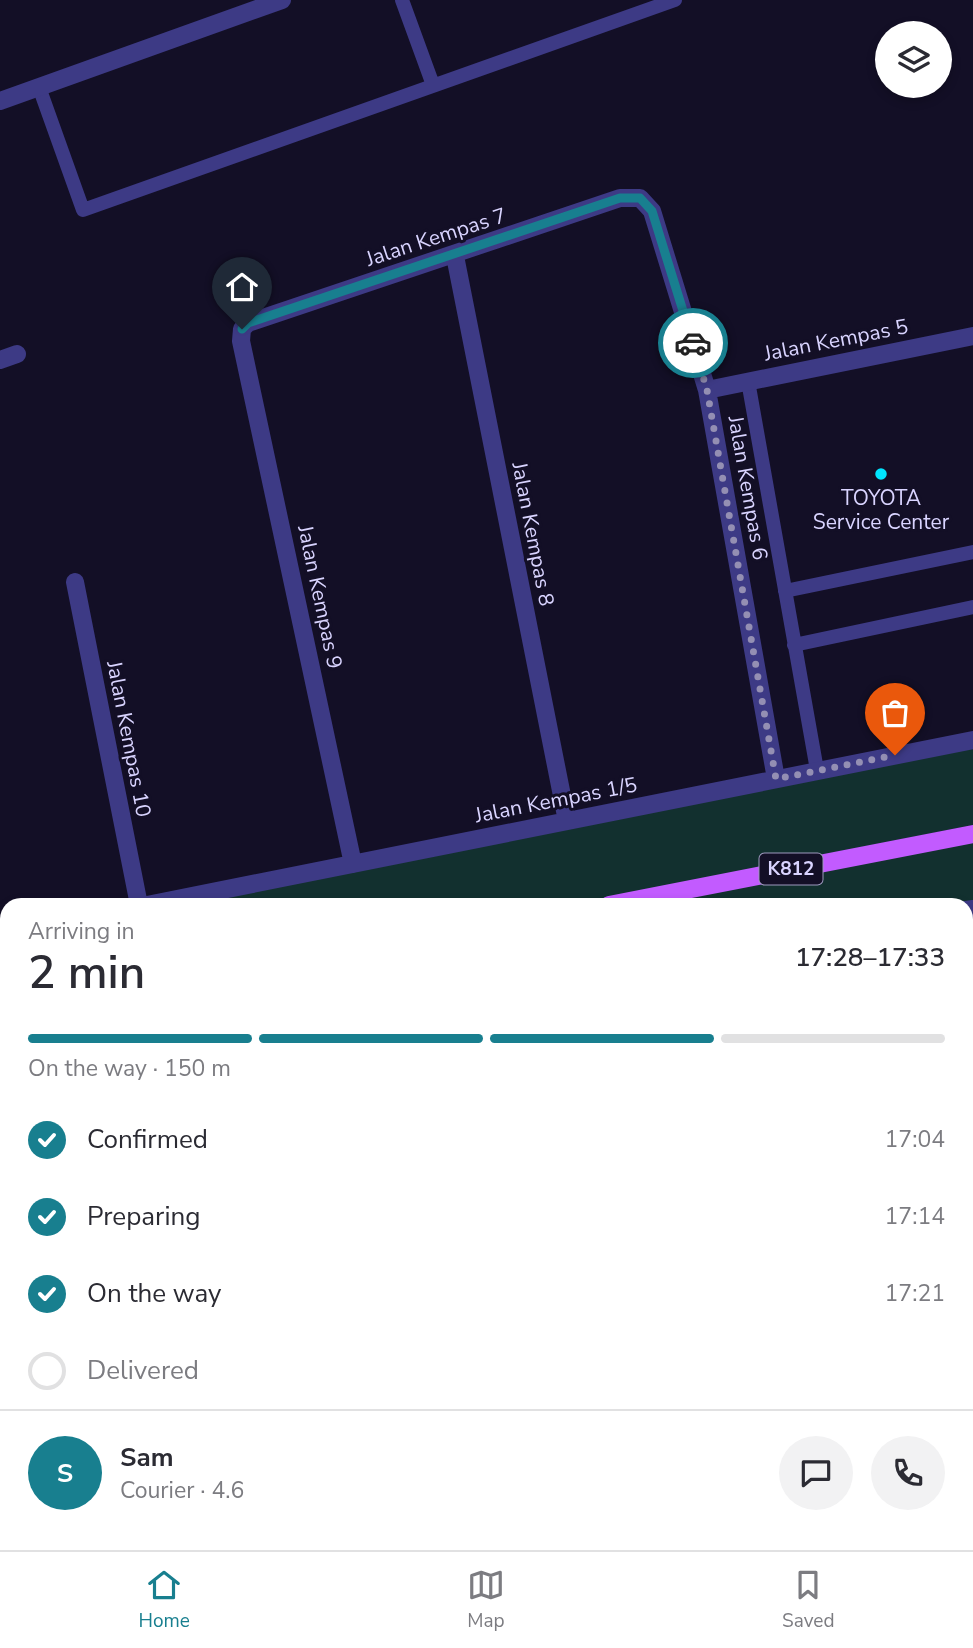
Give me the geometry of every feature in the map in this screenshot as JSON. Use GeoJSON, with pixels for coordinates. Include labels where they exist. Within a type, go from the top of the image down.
{"type":"FeatureCollection","features":[{"type":"Feature","properties":{"kind":"main road","name":"K812"},"geometry":{"type":"LineString","coordinates":[[645,898],[973,834]]}},
{"type":"Feature","properties":{"kind":"street"},"geometry":{"type":"LineString","coordinates":[[0,101],[282,0]]}},
{"type":"Feature","properties":{"kind":"street","name":"Jalan Kempas 7"},"geometry":{"type":"LineString","coordinates":[[241,341],[242,329],[248,323],[455,256],[620,198],[640,198],[652,211]]}},
{"type":"Feature","properties":{"kind":"street","name":"Jalan Kempas 6"},"geometry":{"type":"LineString","coordinates":[[652,211],[707,390],[776,779]]}},
{"type":"Feature","properties":{"kind":"street","name":"Jalan Kempas 8"},"geometry":{"type":"LineString","coordinates":[[455,256],[567,821]]}},
{"type":"Feature","properties":{"kind":"street","name":"Jalan Kempas 5"},"geometry":{"type":"LineString","coordinates":[[707,390],[973,336]]}},
{"type":"Feature","properties":{"kind":"street","name":"Jalan Kempas 9"},"geometry":{"type":"LineString","coordinates":[[241,341],[353,864]]}},
{"type":"Feature","properties":{"kind":"street","name":"Jalan Kempas 10"},"geometry":{"type":"LineString","coordinates":[[75,582],[138,898]]}},
{"type":"Feature","properties":{"kind":"street","name":"Jalan Kempas 1/5"},"geometry":{"type":"LineString","coordinates":[[182,898],[973,740]]}},
{"type":"Feature","properties":{"kind":"lane"},"geometry":{"type":"LineString","coordinates":[[402,0],[433,85]]}},
{"type":"Feature","properties":{"kind":"lane"},"geometry":{"type":"LineString","coordinates":[[39,87],[83,210],[675,0]]}},
{"type":"Feature","properties":{"kind":"lane"},"geometry":{"type":"LineString","coordinates":[[748,381],[817,770]]}},
{"type":"Feature","properties":{"kind":"lane"},"geometry":{"type":"LineString","coordinates":[[785,591],[973,552]]}},
{"type":"Feature","properties":{"kind":"lane"},"geometry":{"type":"LineString","coordinates":[[794,645],[973,607]]}},
{"type":"Feature","properties":{"kind":"green space"},"geometry":{"type":"Polygon","coordinates":[[[973,740],[973,825],[605,898],[182,898],[973,740]]]}},
{"type":"Feature","properties":{"kind":"green space"},"geometry":{"type":"Polygon","coordinates":[[[973,834],[973,898],[645,898],[973,834]]]}},
{"type":"Feature","properties":{"kind":"way so far"},"geometry":{"type":"LineString","coordinates":[[693,343],[707,390],[776,779],[895,755]]}},
{"type":"Feature","properties":{"kind":"place","name":"TOYOTA Service Center"},"geometry":{"type":"Point","coordinates":[881,474]}},
{"type":"Feature","properties":{"kind":"route"},"geometry":{"type":"LineString","coordinates":[[242,329],[248,323],[455,256],[620,198],[640,198],[652,211],[693,343]]}}]}
